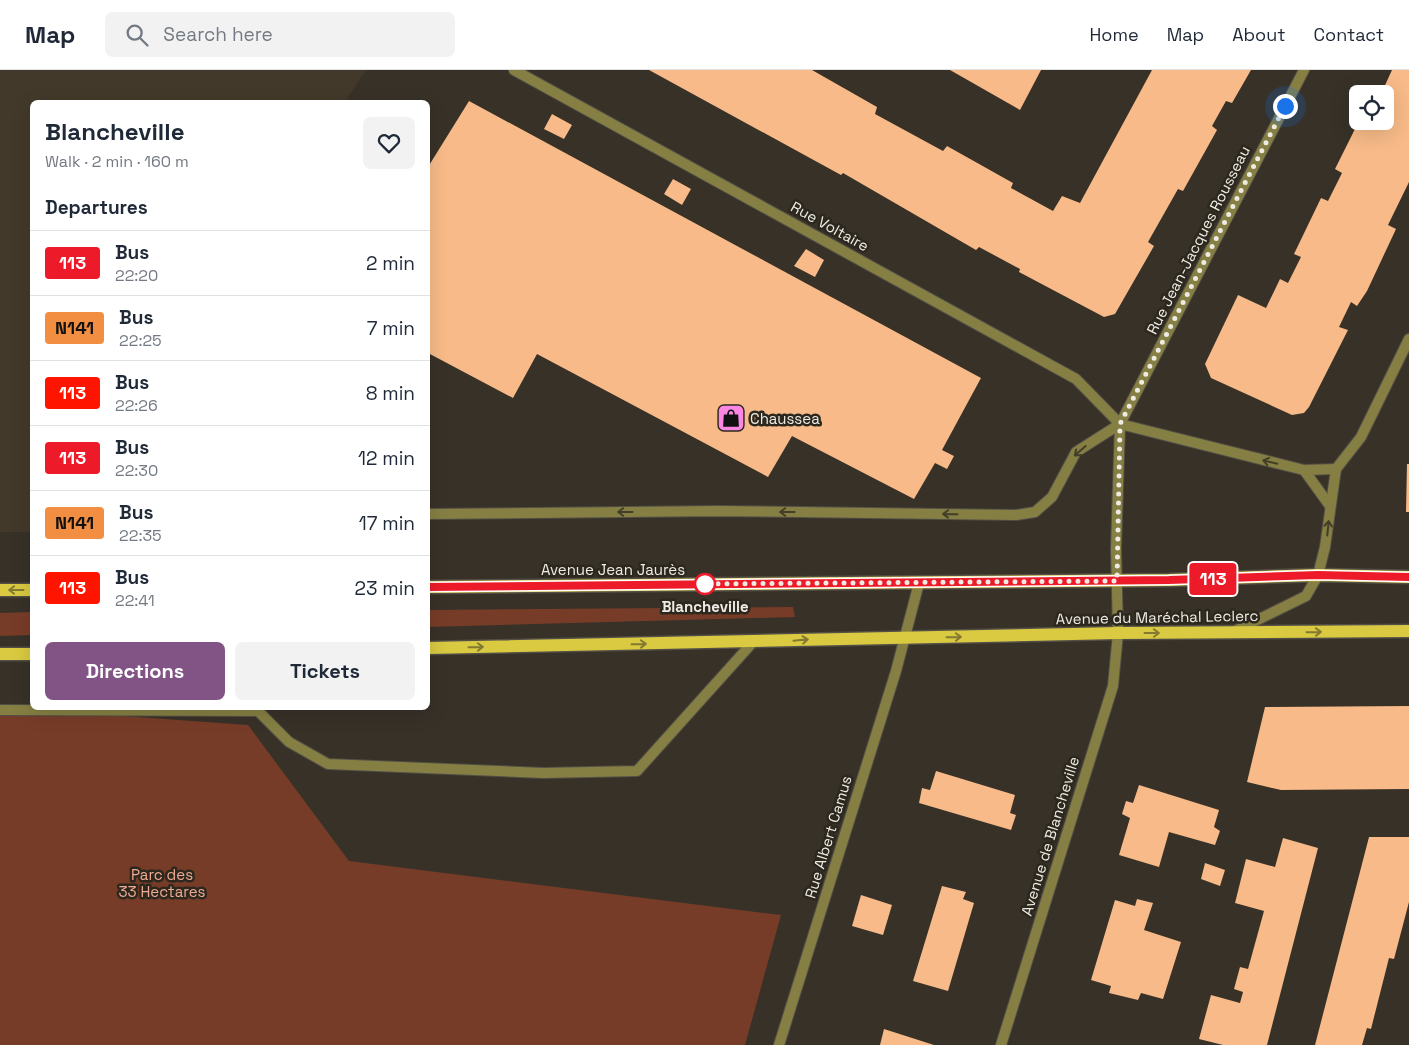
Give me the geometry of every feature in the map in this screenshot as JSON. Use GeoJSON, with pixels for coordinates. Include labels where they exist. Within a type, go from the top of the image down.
{"type":"FeatureCollection","features":[{"type":"Feature","properties":{"kind":"main road"},"geometry":{"type":"LineString","coordinates":[[918,583],[1117,581],[1318,575],[1409,577]]}},
{"type":"Feature","properties":{"kind":"main road","name":"Avenue Jean Jaurès"},"geometry":{"type":"LineString","coordinates":[[430,587],[918,583]]}},
{"type":"Feature","properties":{"kind":"main road"},"geometry":{"type":"LineString","coordinates":[[0,590],[30,590]]}},
{"type":"Feature","properties":{"kind":"main road","name":"Avenue du Maréchal Leclerc"},"geometry":{"type":"LineString","coordinates":[[905,638],[1118,633],[1409,631]]}},
{"type":"Feature","properties":{"kind":"main road"},"geometry":{"type":"LineString","coordinates":[[430,648],[905,638]]}},
{"type":"Feature","properties":{"kind":"main road"},"geometry":{"type":"LineString","coordinates":[[1,656],[30,654]]}},
{"type":"Feature","properties":{"kind":"street","name":"Rue Voltaire"},"geometry":{"type":"LineString","coordinates":[[514,70],[1076,378],[1120,424]]}},
{"type":"Feature","properties":{"kind":"street","name":"Rue Jean-Jacques Rousseau"},"geometry":{"type":"LineString","coordinates":[[1120,424],[1304,70]]}},
{"type":"Feature","properties":{"kind":"street"},"geometry":{"type":"LineString","coordinates":[[1231,633],[1306,596],[1318,575],[1326,547],[1336,469],[1361,437],[1409,339]]}},
{"type":"Feature","properties":{"kind":"street"},"geometry":{"type":"LineString","coordinates":[[430,514],[727,511],[1016,515],[1036,512],[1052,496],[1076,452],[1120,424],[1304,470],[1336,469]]}},
{"type":"Feature","properties":{"kind":"street","name":"Avenue de Blancheville"},"geometry":{"type":"LineString","coordinates":[[1001,1045],[1112,686],[1118,633],[1120,424]]}},
{"type":"Feature","properties":{"kind":"street"},"geometry":{"type":"LineString","coordinates":[[1304,470],[1330,506]]}},
{"type":"Feature","properties":{"kind":"street","name":"Rue Albert Camus"},"geometry":{"type":"LineString","coordinates":[[779,1045],[905,638],[918,583]]}},
{"type":"Feature","properties":{"kind":"street"},"geometry":{"type":"LineString","coordinates":[[256,710],[289,742],[328,764],[543,773],[637,771],[753,642]]}},
{"type":"Feature","properties":{"kind":"street"},"geometry":{"type":"LineString","coordinates":[[0,710],[30,710]]}},
{"type":"Feature","properties":{"kind":"shaded area"},"geometry":{"type":"Polygon","coordinates":[[[0,70],[366,70],[346,100],[30,100],[30,532],[0,532],[0,70]]]}},
{"type":"Feature","properties":{"kind":"green space"},"geometry":{"type":"Polygon","coordinates":[[[793,607],[795,617],[430,627],[430,610],[793,607]]]}},
{"type":"Feature","properties":{"kind":"green space"},"geometry":{"type":"Polygon","coordinates":[[[30,612],[30,635],[0,636],[0,613],[30,612]]]}},
{"type":"Feature","properties":{"kind":"green space","name":"Parc des 33 Hectares"},"geometry":{"type":"Polygon","coordinates":[[[0,707],[248,725],[349,861],[781,915],[745,1045],[0,1045],[0,707]]]}},
{"type":"Feature","properties":{"kind":"building"},"geometry":{"type":"Polygon","coordinates":[[[649,70],[812,70],[877,107],[875,114],[943,151],[947,146],[1013,183],[1011,188],[1053,211],[1062,196],[1080,203],[1152,70],[1251,70],[1232,103],[1226,101],[1212,126],[1217,130],[1183,191],[1178,189],[1148,242],[1154,246],[1115,314],[1104,317],[1019,272],[1020,269],[979,247],[976,250],[843,173],[841,175],[649,70]]]}},
{"type":"Feature","properties":{"kind":"building"},"geometry":{"type":"Polygon","coordinates":[[[950,70],[1041,70],[1020,110],[950,70]]]}},
{"type":"Feature","properties":{"kind":"building"},"geometry":{"type":"Polygon","coordinates":[[[1392,70],[1409,70],[1409,182],[1388,225],[1396,229],[1367,291],[1357,306],[1351,302],[1339,327],[1348,330],[1309,407],[1304,413],[1292,415],[1211,378],[1205,364],[1238,295],[1266,308],[1280,279],[1288,283],[1301,257],[1294,254],[1321,198],[1328,201],[1342,173],[1335,169],[1354,130],[1394,130],[1394,85],[1385,85],[1392,70]]]}},
{"type":"Feature","properties":{"kind":"building"},"geometry":{"type":"Polygon","coordinates":[[[469,101],[981,378],[942,450],[954,456],[947,469],[935,463],[914,499],[792,436],[768,477],[537,354],[513,398],[430,354],[430,164],[469,101]]]}},
{"type":"Feature","properties":{"kind":"building"},"geometry":{"type":"Polygon","coordinates":[[[552,114],[572,125],[564,139],[544,129],[552,114]]]}},
{"type":"Feature","properties":{"kind":"building"},"geometry":{"type":"Polygon","coordinates":[[[673,179],[691,189],[682,205],[664,194],[673,179]]]}},
{"type":"Feature","properties":{"kind":"building"},"geometry":{"type":"Polygon","coordinates":[[[806,249],[824,260],[815,277],[794,266],[806,249]]]}},
{"type":"Feature","properties":{"kind":"building"},"geometry":{"type":"Polygon","coordinates":[[[1407,464],[1409,464],[1409,512],[1406,512],[1407,464]]]}},
{"type":"Feature","properties":{"kind":"building"},"geometry":{"type":"Polygon","coordinates":[[[1409,706],[1409,789],[1281,790],[1247,782],[1265,707],[1409,706]]]}},
{"type":"Feature","properties":{"kind":"building"},"geometry":{"type":"Polygon","coordinates":[[[936,771],[1015,795],[1010,813],[1016,815],[1011,830],[919,803],[922,788],[930,790],[936,771]]]}},
{"type":"Feature","properties":{"kind":"building"},"geometry":{"type":"Polygon","coordinates":[[[1139,785],[1219,810],[1214,827],[1220,831],[1215,845],[1169,832],[1159,867],[1119,855],[1130,818],[1122,814],[1126,801],[1133,803],[1139,785]]]}},
{"type":"Feature","properties":{"kind":"building"},"geometry":{"type":"Polygon","coordinates":[[[1369,837],[1409,837],[1409,902],[1394,959],[1389,958],[1371,1029],[1367,1028],[1362,1045],[1315,1045],[1369,837]]]}},
{"type":"Feature","properties":{"kind":"building"},"geometry":{"type":"Polygon","coordinates":[[[1283,838],[1318,848],[1267,1045],[1223,1045],[1199,1039],[1211,995],[1240,1003],[1243,992],[1234,989],[1240,967],[1248,969],[1264,911],[1235,903],[1246,859],[1275,867],[1283,838]]]}},
{"type":"Feature","properties":{"kind":"building"},"geometry":{"type":"Polygon","coordinates":[[[1205,863],[1225,870],[1220,886],[1201,879],[1205,863]]]}},
{"type":"Feature","properties":{"kind":"building"},"geometry":{"type":"Polygon","coordinates":[[[942,886],[966,892],[963,899],[974,903],[948,991],[913,981],[942,886]]]}},
{"type":"Feature","properties":{"kind":"building"},"geometry":{"type":"Polygon","coordinates":[[[861,895],[892,905],[883,935],[852,926],[861,895]]]}},
{"type":"Feature","properties":{"kind":"building"},"geometry":{"type":"Polygon","coordinates":[[[1137,899],[1153,903],[1144,930],[1181,942],[1163,999],[1141,993],[1138,1000],[1109,993],[1111,986],[1091,980],[1115,900],[1135,906],[1137,899]]]}},
{"type":"Feature","properties":{"kind":"building"},"geometry":{"type":"Polygon","coordinates":[[[884,1029],[934,1045],[880,1045],[884,1029]]]}},
{"type":"Feature","properties":{"kind":"bus line","name":"113"},"geometry":{"type":"LineString","coordinates":[[430,587],[1169,580],[1318,575],[1409,577]]}},
{"type":"Feature","properties":{"kind":"place","name":"Chaussea"},"geometry":{"type":"Point","coordinates":[731,418]}},
{"type":"Feature","properties":{"kind":"place","name":"Blancheville"},"geometry":{"type":"Point","coordinates":[705,584]}},
{"type":"Feature","properties":{"kind":"route"},"geometry":{"type":"LineString","coordinates":[[705,584],[698,584],[1117,581],[1116,549],[1120,424],[1285,106]]}}]}
